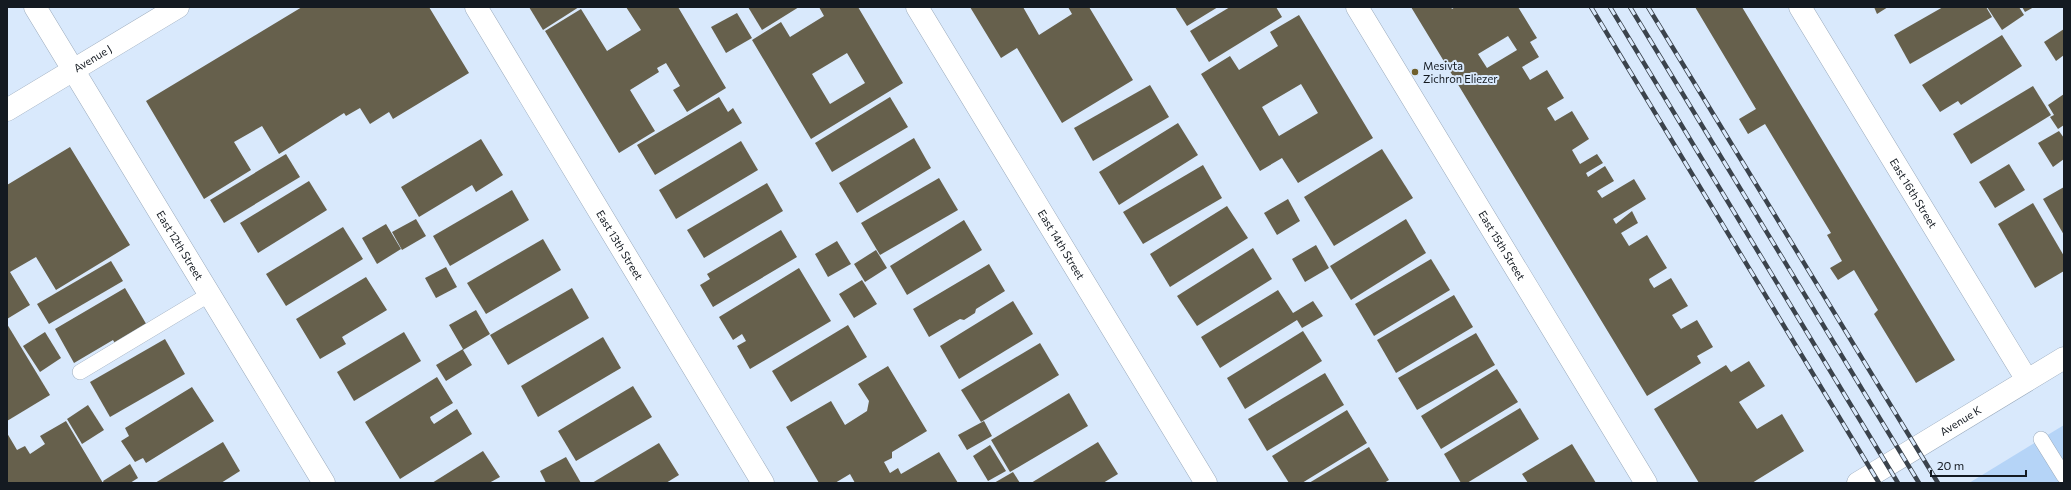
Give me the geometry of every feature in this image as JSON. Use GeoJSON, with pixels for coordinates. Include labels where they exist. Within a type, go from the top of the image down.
{"type":"FeatureCollection","features":[{"type":"Feature","properties":{"kind":"street","name":"East 12th Street"},"geometry":{"type":"LineString","coordinates":[[35,7],[324,483]]}},
{"type":"Feature","properties":{"kind":"street","name":"Avenue J"},"geometry":{"type":"LineString","coordinates":[[7,110],[178,7]]}},
{"type":"Feature","properties":{"kind":"street","name":"East 13th Street"},"geometry":{"type":"LineString","coordinates":[[476,7],[764,483]]}},
{"type":"Feature","properties":{"kind":"street","name":"East 14th Street"},"geometry":{"type":"LineString","coordinates":[[917,7],[1206,483]]}},
{"type":"Feature","properties":{"kind":"street","name":"East 15th Street"},"geometry":{"type":"LineString","coordinates":[[1357,7],[1646,483]]}},
{"type":"Feature","properties":{"kind":"street","name":"East 16th Street"},"geometry":{"type":"LineString","coordinates":[[1800,7],[2027,380]]}},
{"type":"Feature","properties":{"kind":"street","name":"Avenue K"},"geometry":{"type":"LineString","coordinates":[[1858,483],[2064,358]]}},
{"type":"Feature","properties":{"kind":"lane"},"geometry":{"type":"LineString","coordinates":[[80,372],[210,294]]}},
{"type":"Feature","properties":{"kind":"lane"},"geometry":{"type":"LineString","coordinates":[[2041,439],[2064,476]]}},
{"type":"Feature","properties":{"kind":"shaded area"},"geometry":{"type":"Polygon","coordinates":[[[2064,425],[2064,483],[1969,483],[2064,425]]]}},
{"type":"Feature","properties":{"kind":"building"},"geometry":{"type":"Polygon","coordinates":[[[302,7],[429,7],[469,73],[393,119],[389,112],[370,124],[360,108],[346,116],[344,113],[279,154],[262,126],[234,142],[251,170],[204,199],[146,101],[302,7]]]}},
{"type":"Feature","properties":{"kind":"building"},"geometry":{"type":"Polygon","coordinates":[[[529,7],[579,7],[543,30],[529,7]]]}},
{"type":"Feature","properties":{"kind":"building"},"geometry":{"type":"Polygon","coordinates":[[[626,7],[678,7],[726,88],[687,112],[673,90],[680,86],[666,63],[657,68],[659,72],[630,90],[655,131],[619,153],[545,31],[581,9],[607,51],[641,30],[626,7]]]}},
{"type":"Feature","properties":{"kind":"building"},"geometry":{"type":"Polygon","coordinates":[[[748,7],[799,7],[762,30],[748,7]]]}},
{"type":"Feature","properties":{"kind":"building"},"geometry":{"type":"Polygon","coordinates":[[[819,7],[858,7],[903,83],[811,139],[752,40],[781,22],[790,37],[824,16],[819,7]],[[847,53],[812,74],[830,104],[865,83],[847,53]]]}},
{"type":"Feature","properties":{"kind":"building"},"geometry":{"type":"Polygon","coordinates":[[[970,7],[1023,7],[1039,35],[1072,14],[1068,7],[1089,7],[1133,80],[1062,123],[1017,48],[1001,58],[970,7]]]}},
{"type":"Feature","properties":{"kind":"building"},"geometry":{"type":"Polygon","coordinates":[[[1175,7],[1218,7],[1187,26],[1175,7]]]}},
{"type":"Feature","properties":{"kind":"building"},"geometry":{"type":"Polygon","coordinates":[[[1230,7],[1276,7],[1282,17],[1209,62],[1190,31],[1230,7]]]}},
{"type":"Feature","properties":{"kind":"building"},"geometry":{"type":"Polygon","coordinates":[[[1411,7],[1451,7],[1452,9],[1455,7],[1518,7],[1537,38],[1530,42],[1539,57],[1522,67],[1530,80],[1547,70],[1564,98],[1547,108],[1555,121],[1572,111],[1589,139],[1572,150],[1580,164],[1597,154],[1603,163],[1586,173],[1588,177],[1605,166],[1614,181],[1597,191],[1602,198],[1634,179],[1646,199],[1613,219],[1616,224],[1632,211],[1638,223],[1621,233],[1629,246],[1647,235],[1667,268],[1649,279],[1650,282],[1654,288],[1671,278],[1688,306],[1672,315],[1681,329],[1697,320],[1713,347],[1697,356],[1701,363],[1647,396],[1411,7]],[[1508,36],[1478,54],[1487,68],[1517,50],[1508,36]]]}},
{"type":"Feature","properties":{"kind":"building"},"geometry":{"type":"Polygon","coordinates":[[[1695,7],[1742,7],[1955,360],[1916,383],[1874,314],[1878,310],[1854,270],[1838,280],[1830,268],[1842,261],[1827,235],[1831,233],[1765,124],[1748,134],[1739,119],[1756,109],[1695,7]]]}},
{"type":"Feature","properties":{"kind":"building"},"geometry":{"type":"Polygon","coordinates":[[[1874,7],[1888,7],[1877,14],[1874,7]]]}},
{"type":"Feature","properties":{"kind":"building"},"geometry":{"type":"Polygon","coordinates":[[[1943,7],[1986,7],[1992,17],[1910,64],[1894,35],[1943,7]]]}},
{"type":"Feature","properties":{"kind":"building"},"geometry":{"type":"Polygon","coordinates":[[[1987,7],[2019,7],[2024,15],[2002,30],[1987,7]]]}},
{"type":"Feature","properties":{"kind":"building"},"geometry":{"type":"Polygon","coordinates":[[[2022,7],[2034,7],[2025,12],[2022,7]]]}},
{"type":"Feature","properties":{"kind":"building"},"geometry":{"type":"Polygon","coordinates":[[[737,13],[752,38],[726,53],[711,27],[737,13]]]}},
{"type":"Feature","properties":{"kind":"building"},"geometry":{"type":"Polygon","coordinates":[[[1299,15],[1373,138],[1298,183],[1282,158],[1260,171],[1201,74],[1230,56],[1239,70],[1278,46],[1270,32],[1299,15]],[[1301,84],[1262,107],[1279,136],[1318,113],[1301,84]]]}},
{"type":"Feature","properties":{"kind":"building"},"geometry":{"type":"Polygon","coordinates":[[[2064,29],[2064,55],[2056,61],[2044,42],[2064,29]]]}},
{"type":"Feature","properties":{"kind":"building"},"geometry":{"type":"Polygon","coordinates":[[[2002,35],[2022,66],[1961,105],[1958,101],[1940,112],[1922,85],[2002,35]]]}},
{"type":"Feature","properties":{"kind":"building"},"geometry":{"type":"Polygon","coordinates":[[[1150,85],[1169,117],[1093,161],[1074,128],[1150,85]]]}},
{"type":"Feature","properties":{"kind":"building"},"geometry":{"type":"Polygon","coordinates":[[[2033,86],[2051,115],[1971,164],[1953,134],[2033,86]]]}},
{"type":"Feature","properties":{"kind":"building"},"geometry":{"type":"Polygon","coordinates":[[[2064,94],[2064,125],[2058,129],[2050,117],[2054,115],[2048,105],[2064,94]]]}},
{"type":"Feature","properties":{"kind":"building"},"geometry":{"type":"Polygon","coordinates":[[[719,97],[728,112],[733,108],[742,123],[655,175],[637,145],[719,97]]]}},
{"type":"Feature","properties":{"kind":"building"},"geometry":{"type":"Polygon","coordinates":[[[890,97],[908,127],[832,172],[815,143],[890,97]]]}},
{"type":"Feature","properties":{"kind":"building"},"geometry":{"type":"Polygon","coordinates":[[[1178,123],[1198,155],[1119,205],[1099,172],[1178,123]]]}},
{"type":"Feature","properties":{"kind":"building"},"geometry":{"type":"Polygon","coordinates":[[[2059,131],[2064,138],[2064,159],[2053,167],[2038,143],[2059,131]]]}},
{"type":"Feature","properties":{"kind":"building"},"geometry":{"type":"Polygon","coordinates":[[[914,138],[931,168],[857,213],[839,183],[914,138]]]}},
{"type":"Feature","properties":{"kind":"building"},"geometry":{"type":"Polygon","coordinates":[[[481,139],[503,175],[476,192],[472,185],[419,217],[401,187],[481,139]]]}},
{"type":"Feature","properties":{"kind":"building"},"geometry":{"type":"Polygon","coordinates":[[[741,141],[758,170],[676,219],[659,190],[741,141]]]}},
{"type":"Feature","properties":{"kind":"building"},"geometry":{"type":"Polygon","coordinates":[[[70,147],[130,245],[56,290],[36,257],[10,272],[30,305],[7,319],[7,185],[70,147]]]}},
{"type":"Feature","properties":{"kind":"building"},"geometry":{"type":"Polygon","coordinates":[[[1382,149],[1413,198],[1334,246],[1304,197],[1382,149]]]}},
{"type":"Feature","properties":{"kind":"building"},"geometry":{"type":"Polygon","coordinates":[[[286,154],[300,177],[224,223],[210,200],[286,154]]]}},
{"type":"Feature","properties":{"kind":"building"},"geometry":{"type":"Polygon","coordinates":[[[2009,164],[2025,190],[1995,208],[1979,182],[2009,164]]]}},
{"type":"Feature","properties":{"kind":"building"},"geometry":{"type":"Polygon","coordinates":[[[1203,165],[1222,198],[1143,244],[1123,212],[1203,165]]]}},
{"type":"Feature","properties":{"kind":"building"},"geometry":{"type":"Polygon","coordinates":[[[939,178],[958,210],[880,255],[861,223],[939,178]]]}},
{"type":"Feature","properties":{"kind":"building"},"geometry":{"type":"Polygon","coordinates":[[[309,181],[327,210],[258,253],[240,223],[309,181]]]}},
{"type":"Feature","properties":{"kind":"building"},"geometry":{"type":"Polygon","coordinates":[[[767,183],[783,211],[704,258],[687,230],[767,183]]]}},
{"type":"Feature","properties":{"kind":"building"},"geometry":{"type":"Polygon","coordinates":[[[2064,187],[2064,235],[2043,199],[2064,187]]]}},
{"type":"Feature","properties":{"kind":"building"},"geometry":{"type":"Polygon","coordinates":[[[512,190],[529,220],[450,266],[433,236],[512,190]]]}},
{"type":"Feature","properties":{"kind":"building"},"geometry":{"type":"Polygon","coordinates":[[[1288,199],[1300,221],[1277,235],[1264,213],[1288,199]]]}},
{"type":"Feature","properties":{"kind":"building"},"geometry":{"type":"Polygon","coordinates":[[[2033,203],[2064,256],[2064,271],[2035,288],[1998,224],[2033,203]]]}},
{"type":"Feature","properties":{"kind":"building"},"geometry":{"type":"Polygon","coordinates":[[[1227,206],[1248,238],[1170,287],[1150,254],[1227,206]]]}},
{"type":"Feature","properties":{"kind":"building"},"geometry":{"type":"Polygon","coordinates":[[[416,219],[426,236],[402,250],[392,232],[416,219]]]}},
{"type":"Feature","properties":{"kind":"building"},"geometry":{"type":"Polygon","coordinates":[[[1406,219],[1426,253],[1351,300],[1330,266],[1406,219]]]}},
{"type":"Feature","properties":{"kind":"building"},"geometry":{"type":"Polygon","coordinates":[[[964,220],[982,250],[907,295],[890,266],[964,220]]]}},
{"type":"Feature","properties":{"kind":"building"},"geometry":{"type":"Polygon","coordinates":[[[386,224],[401,249],[377,264],[362,238],[386,224]]]}},
{"type":"Feature","properties":{"kind":"building"},"geometry":{"type":"Polygon","coordinates":[[[343,227],[363,259],[286,306],[266,274],[343,227]]]}},
{"type":"Feature","properties":{"kind":"building"},"geometry":{"type":"Polygon","coordinates":[[[781,230],[797,257],[713,307],[700,285],[710,279],[707,274],[781,230]]]}},
{"type":"Feature","properties":{"kind":"building"},"geometry":{"type":"Polygon","coordinates":[[[543,239],[561,270],[486,314],[467,283],[543,239]]]}},
{"type":"Feature","properties":{"kind":"building"},"geometry":{"type":"Polygon","coordinates":[[[837,241],[851,264],[828,277],[815,254],[837,241]]]}},
{"type":"Feature","properties":{"kind":"building"},"geometry":{"type":"Polygon","coordinates":[[[1316,245],[1329,268],[1305,282],[1292,259],[1316,245]]]}},
{"type":"Feature","properties":{"kind":"building"},"geometry":{"type":"Polygon","coordinates":[[[1253,248],[1272,279],[1197,326],[1177,296],[1253,248]]]}},
{"type":"Feature","properties":{"kind":"building"},"geometry":{"type":"Polygon","coordinates":[[[876,250],[887,268],[865,282],[854,264],[876,250]]]}},
{"type":"Feature","properties":{"kind":"building"},"geometry":{"type":"Polygon","coordinates":[[[1431,259],[1450,290],[1374,336],[1355,304],[1431,259]]]}},
{"type":"Feature","properties":{"kind":"building"},"geometry":{"type":"Polygon","coordinates":[[[111,261],[123,281],[49,324],[37,304],[111,261]]]}},
{"type":"Feature","properties":{"kind":"building"},"geometry":{"type":"Polygon","coordinates":[[[989,264],[1005,291],[976,309],[975,313],[964,320],[960,319],[929,337],[913,309],[989,264]]]}},
{"type":"Feature","properties":{"kind":"building"},"geometry":{"type":"Polygon","coordinates":[[[446,267],[457,287],[436,298],[425,278],[446,267]]]}},
{"type":"Feature","properties":{"kind":"building"},"geometry":{"type":"Polygon","coordinates":[[[799,268],[831,321],[750,369],[737,346],[746,341],[742,334],[733,340],[719,317],[799,268]]]}},
{"type":"Feature","properties":{"kind":"building"},"geometry":{"type":"Polygon","coordinates":[[[366,277],[387,310],[342,337],[346,344],[320,359],[296,319],[366,277]]]}},
{"type":"Feature","properties":{"kind":"building"},"geometry":{"type":"Polygon","coordinates":[[[862,280],[877,304],[854,318],[839,294],[862,280]]]}},
{"type":"Feature","properties":{"kind":"building"},"geometry":{"type":"Polygon","coordinates":[[[125,288],[148,327],[116,345],[113,340],[74,363],[55,329],[125,288]]]}},
{"type":"Feature","properties":{"kind":"building"},"geometry":{"type":"Polygon","coordinates":[[[572,288],[589,318],[508,365],[490,335],[572,288]]]}},
{"type":"Feature","properties":{"kind":"building"},"geometry":{"type":"Polygon","coordinates":[[[1278,290],[1293,313],[1313,301],[1323,316],[1302,328],[1297,320],[1220,368],[1201,337],[1278,290]]]}},
{"type":"Feature","properties":{"kind":"building"},"geometry":{"type":"Polygon","coordinates":[[[1454,295],[1473,327],[1396,373],[1377,340],[1454,295]]]}},
{"type":"Feature","properties":{"kind":"building"},"geometry":{"type":"Polygon","coordinates":[[[1013,301],[1033,334],[959,379],[940,346],[1013,301]]]}},
{"type":"Feature","properties":{"kind":"building"},"geometry":{"type":"Polygon","coordinates":[[[476,310],[490,334],[463,350],[472,365],[446,381],[436,365],[463,349],[449,325],[476,310]]]}},
{"type":"Feature","properties":{"kind":"building"},"geometry":{"type":"Polygon","coordinates":[[[7,324],[50,395],[7,421],[7,324]]]}},
{"type":"Feature","properties":{"kind":"building"},"geometry":{"type":"Polygon","coordinates":[[[848,325],[867,357],[791,402],[772,371],[848,325]]]}},
{"type":"Feature","properties":{"kind":"building"},"geometry":{"type":"Polygon","coordinates":[[[1303,331],[1322,361],[1245,409],[1227,378],[1303,331]]]}},
{"type":"Feature","properties":{"kind":"building"},"geometry":{"type":"Polygon","coordinates":[[[45,332],[61,358],[40,372],[23,346],[45,332]]]}},
{"type":"Feature","properties":{"kind":"building"},"geometry":{"type":"Polygon","coordinates":[[[404,332],[421,361],[354,401],[337,372],[404,332]]]}},
{"type":"Feature","properties":{"kind":"building"},"geometry":{"type":"Polygon","coordinates":[[[1476,333],[1495,365],[1417,410],[1398,378],[1476,333]]]}},
{"type":"Feature","properties":{"kind":"building"},"geometry":{"type":"Polygon","coordinates":[[[603,337],[621,368],[538,417],[521,386],[603,337]]]}},
{"type":"Feature","properties":{"kind":"building"},"geometry":{"type":"Polygon","coordinates":[[[165,339],[185,374],[110,417],[90,382],[165,339]]]}},
{"type":"Feature","properties":{"kind":"building"},"geometry":{"type":"Polygon","coordinates":[[[1040,343],[1059,375],[981,422],[961,390],[1040,343]]]}},
{"type":"Feature","properties":{"kind":"building"},"geometry":{"type":"Polygon","coordinates":[[[1749,361],[1765,386],[1739,402],[1757,429],[1782,414],[1804,451],[1752,483],[1699,483],[1654,409],[1726,365],[1731,372],[1749,361]]]}},
{"type":"Feature","properties":{"kind":"building"},"geometry":{"type":"Polygon","coordinates":[[[888,366],[927,431],[892,452],[892,458],[884,462],[890,473],[898,468],[901,474],[939,452],[958,483],[855,483],[850,474],[835,483],[819,483],[786,427],[831,401],[845,425],[867,411],[869,401],[858,384],[888,366]]]}},
{"type":"Feature","properties":{"kind":"building"},"geometry":{"type":"Polygon","coordinates":[[[1497,369],[1518,402],[1441,449],[1421,416],[1497,369]]]}},
{"type":"Feature","properties":{"kind":"building"},"geometry":{"type":"Polygon","coordinates":[[[1325,373],[1344,405],[1267,451],[1248,419],[1325,373]]]}},
{"type":"Feature","properties":{"kind":"building"},"geometry":{"type":"Polygon","coordinates":[[[437,377],[453,403],[430,417],[431,420],[434,424],[457,409],[472,434],[400,479],[365,422],[437,377]]]}},
{"type":"Feature","properties":{"kind":"building"},"geometry":{"type":"Polygon","coordinates":[[[633,386],[652,417],[576,461],[558,431],[633,386]]]}},
{"type":"Feature","properties":{"kind":"building"},"geometry":{"type":"Polygon","coordinates":[[[192,387],[214,421],[146,463],[143,458],[135,462],[121,441],[129,436],[125,428],[192,387]]]}},
{"type":"Feature","properties":{"kind":"building"},"geometry":{"type":"Polygon","coordinates":[[[1069,393],[1088,426],[1010,472],[991,440],[1069,393]]]}},
{"type":"Feature","properties":{"kind":"building"},"geometry":{"type":"Polygon","coordinates":[[[88,405],[104,430],[82,444],[67,419],[88,405]]]}},
{"type":"Feature","properties":{"kind":"building"},"geometry":{"type":"Polygon","coordinates":[[[1520,408],[1539,439],[1467,483],[1461,483],[1444,454],[1520,408]]]}},
{"type":"Feature","properties":{"kind":"building"},"geometry":{"type":"Polygon","coordinates":[[[1347,410],[1367,443],[1302,483],[1289,483],[1272,456],[1347,410]]]}},
{"type":"Feature","properties":{"kind":"building"},"geometry":{"type":"Polygon","coordinates":[[[66,421],[103,483],[7,483],[7,433],[17,450],[25,446],[30,454],[45,444],[40,436],[66,421]]]}},
{"type":"Feature","properties":{"kind":"building"},"geometry":{"type":"Polygon","coordinates":[[[984,421],[992,436],[967,450],[958,435],[984,421]]]}},
{"type":"Feature","properties":{"kind":"building"},"geometry":{"type":"Polygon","coordinates":[[[223,442],[240,471],[221,483],[155,483],[223,442]]]}},
{"type":"Feature","properties":{"kind":"building"},"geometry":{"type":"Polygon","coordinates":[[[1098,442],[1118,474],[1103,483],[1031,483],[1098,442]]]}},
{"type":"Feature","properties":{"kind":"building"},"geometry":{"type":"Polygon","coordinates":[[[659,443],[679,475],[666,483],[592,483],[659,443]]]}},
{"type":"Feature","properties":{"kind":"building"},"geometry":{"type":"Polygon","coordinates":[[[1572,444],[1596,483],[1528,483],[1522,474],[1572,444]]]}},
{"type":"Feature","properties":{"kind":"building"},"geometry":{"type":"Polygon","coordinates":[[[990,445],[1006,471],[988,481],[973,456],[990,445]]]}},
{"type":"Feature","properties":{"kind":"building"},"geometry":{"type":"Polygon","coordinates":[[[1369,447],[1389,480],[1384,483],[1309,483],[1369,447]]]}},
{"type":"Feature","properties":{"kind":"building"},"geometry":{"type":"Polygon","coordinates":[[[483,451],[500,477],[489,483],[432,483],[483,451]]]}},
{"type":"Feature","properties":{"kind":"building"},"geometry":{"type":"Polygon","coordinates":[[[566,457],[581,483],[546,483],[540,471],[566,457]]]}},
{"type":"Feature","properties":{"kind":"building"},"geometry":{"type":"Polygon","coordinates":[[[130,464],[138,478],[130,483],[104,483],[103,481],[130,464]]]}},
{"type":"Feature","properties":{"kind":"building"},"geometry":{"type":"Polygon","coordinates":[[[1013,472],[1020,483],[994,483],[1013,472]]]}},
{"type":"Feature","properties":{"kind":"railway"},"geometry":{"type":"LineString","coordinates":[[1591,7],[1879,483]]}},
{"type":"Feature","properties":{"kind":"railway"},"geometry":{"type":"LineString","coordinates":[[1610,7],[1898,483]]}},
{"type":"Feature","properties":{"kind":"railway"},"geometry":{"type":"LineString","coordinates":[[1630,7],[1919,483]]}},
{"type":"Feature","properties":{"kind":"railway"},"geometry":{"type":"LineString","coordinates":[[1648,7],[1938,483]]}},
{"type":"Feature","properties":{"kind":"place","name":"Mesivta Zichron Eliezer"},"geometry":{"type":"Point","coordinates":[1415,72]}}]}
